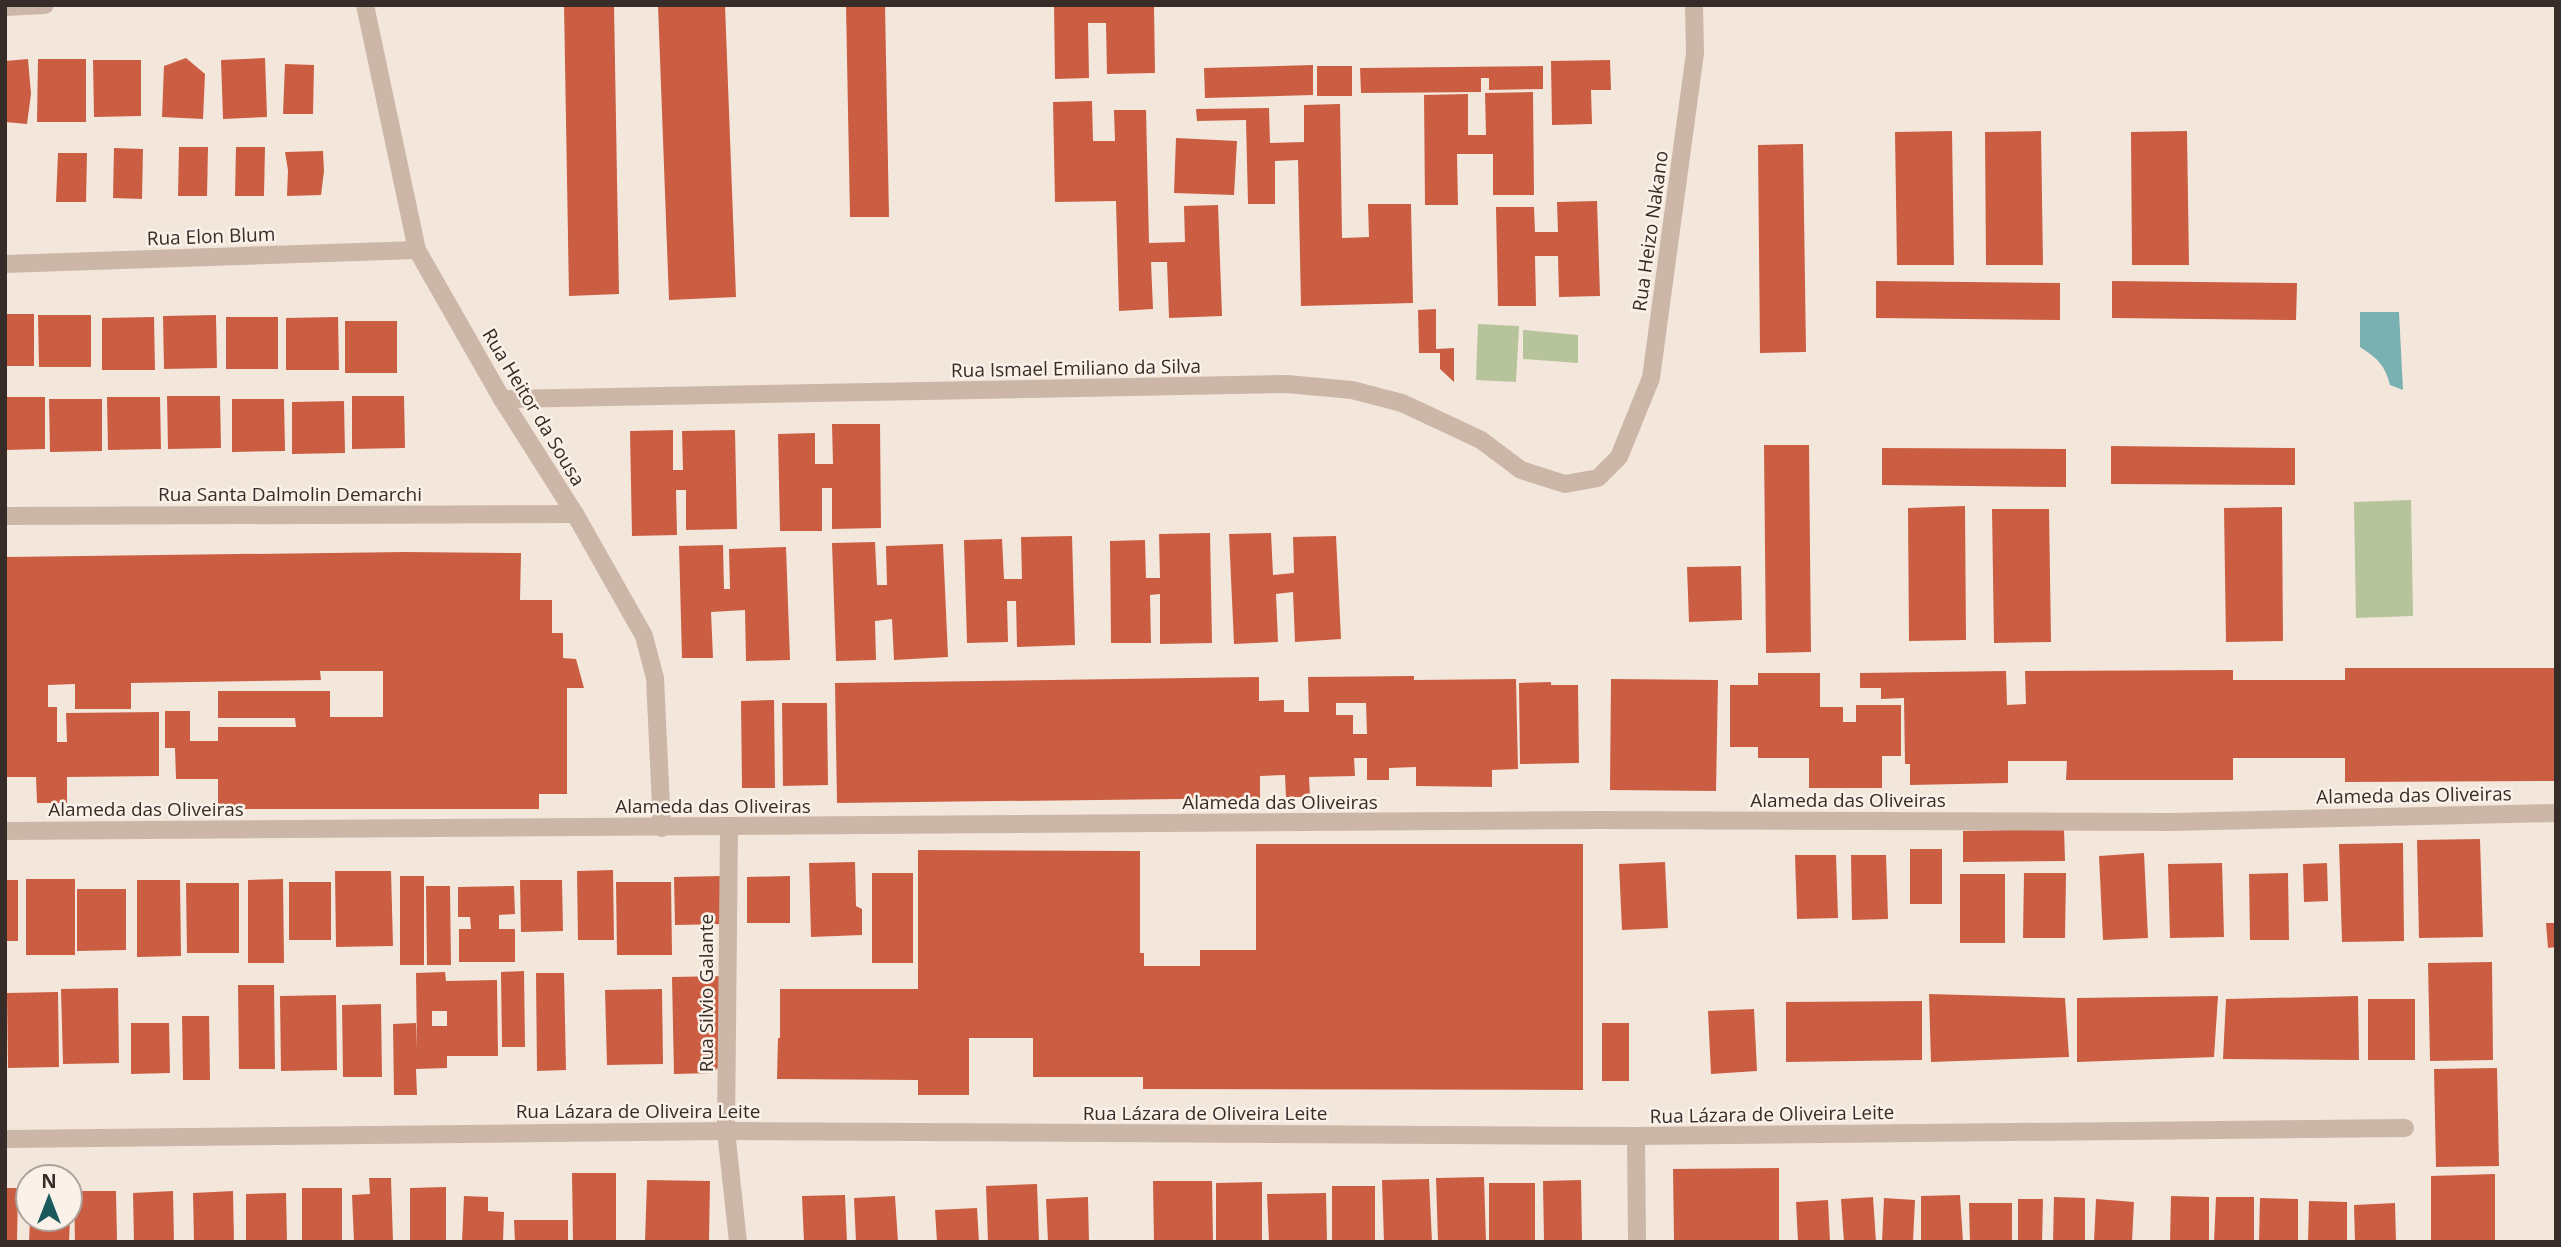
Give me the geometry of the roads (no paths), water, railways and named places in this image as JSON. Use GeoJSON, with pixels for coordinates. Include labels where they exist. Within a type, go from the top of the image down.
{"type":"FeatureCollection","features":[{"type":"Feature","properties":{"kind":"street"},"geometry":{"type":"LineString","coordinates":[[5,7],[45,5]]}},
{"type":"Feature","properties":{"kind":"street","name":"Rua Heitor da Sousa"},"geometry":{"type":"LineString","coordinates":[[365,5],[417,250],[502,399],[575,514],[644,636],[655,678],[662,828]]}},
{"type":"Feature","properties":{"kind":"street","name":"Rua Heizo Nakano"},"geometry":{"type":"LineString","coordinates":[[1619,457],[1651,378],[1695,53],[1694,5]]}},
{"type":"Feature","properties":{"kind":"street","name":"Rua Elon Blum"},"geometry":{"type":"LineString","coordinates":[[5,264],[417,250]]}},
{"type":"Feature","properties":{"kind":"street","name":"Rua Ismael Emiliano da Silva"},"geometry":{"type":"LineString","coordinates":[[502,399],[1287,384],[1352,390],[1402,403],[1481,440],[1521,470],[1565,484],[1598,478],[1619,457]]}},
{"type":"Feature","properties":{"kind":"street","name":"Rua Santa Dalmolin Demarchi"},"geometry":{"type":"LineString","coordinates":[[5,516],[575,514]]}},
{"type":"Feature","properties":{"kind":"street","name":"Alameda das Oliveiras"},"geometry":{"type":"LineString","coordinates":[[5,831],[1597,820],[2171,822],[2556,813]]}},
{"type":"Feature","properties":{"kind":"street","name":"Rua Silvio Galante"},"geometry":{"type":"LineString","coordinates":[[729,827],[726,1131],[738,1242]]}},
{"type":"Feature","properties":{"kind":"street","name":"Rua Lázara de Oliveira Leite"},"geometry":{"type":"LineString","coordinates":[[5,1139],[726,1131],[1636,1136],[2405,1128]]}},
{"type":"Feature","properties":{"kind":"street"},"geometry":{"type":"LineString","coordinates":[[1636,1136],[1637,1242]]}},
{"type":"Feature","properties":{"kind":"water"},"geometry":{"type":"Polygon","coordinates":[[[2360,312],[2399,312],[2403,390],[2390,385],[2380,363],[2360,347],[2360,312]]]}}]}
